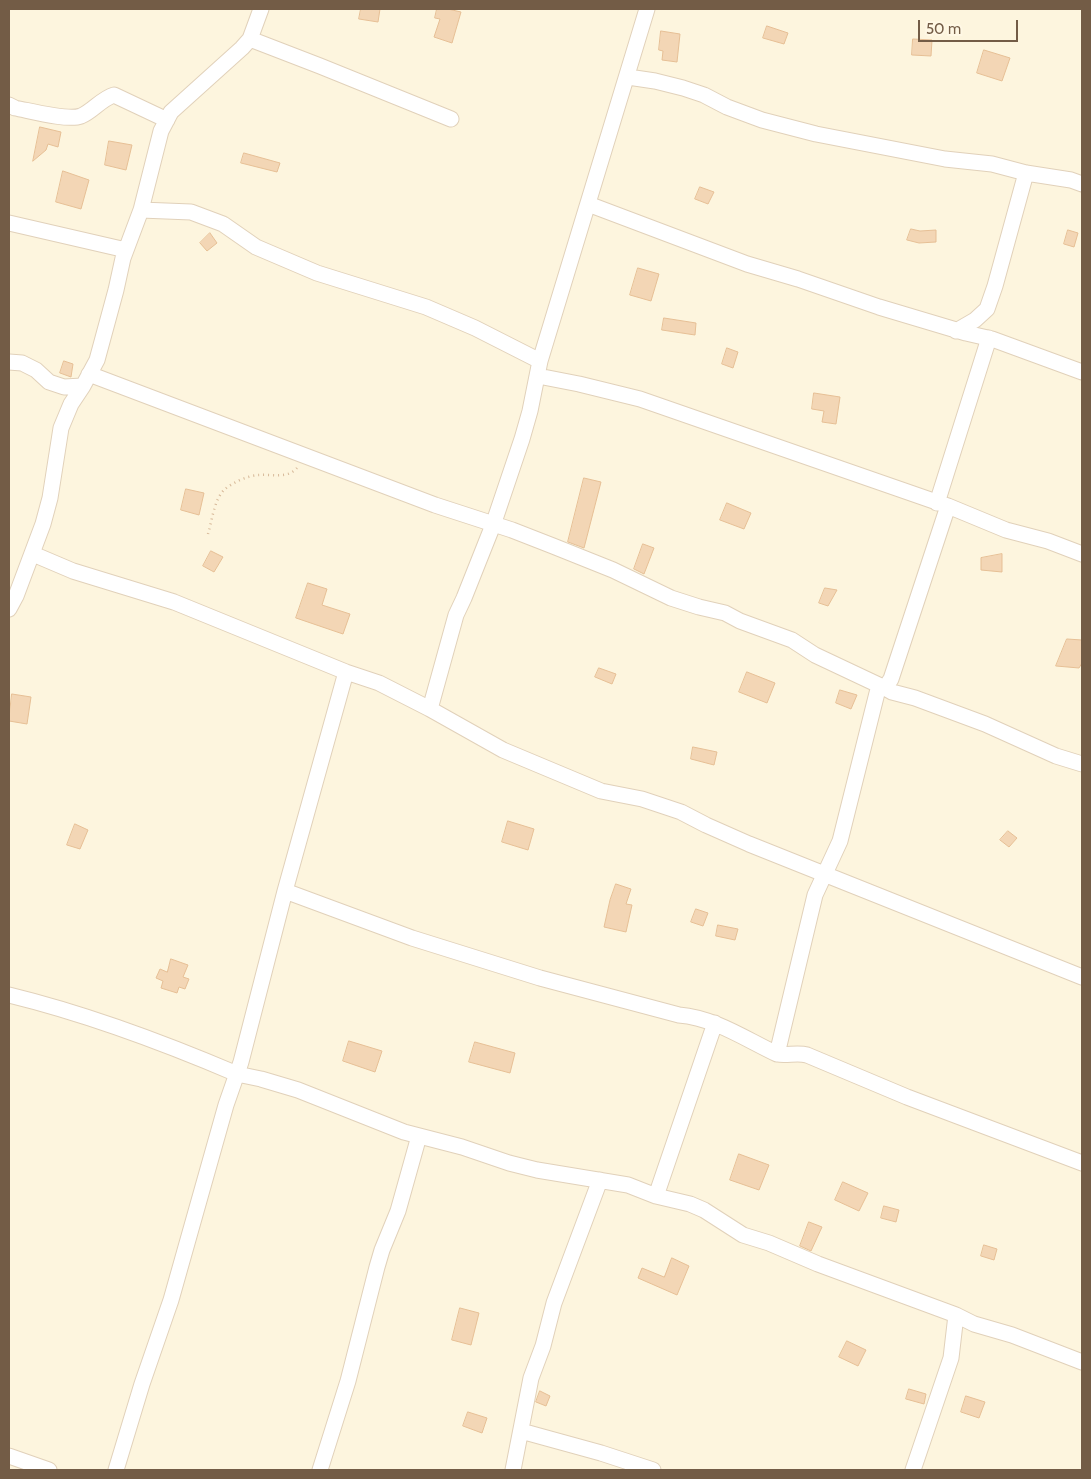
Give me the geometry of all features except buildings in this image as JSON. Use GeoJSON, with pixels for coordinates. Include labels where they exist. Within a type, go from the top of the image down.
{"type":"FeatureCollection","features":[{"type":"Feature","properties":{"kind":"street"},"geometry":{"type":"LineString","coordinates":[[9,609],[33,554],[50,498],[61,428],[71,404],[96,360],[102,343],[126,250],[141,210],[161,131],[171,112],[250,39],[261,9]]}},
{"type":"Feature","properties":{"kind":"street"},"geometry":{"type":"LineString","coordinates":[[430,709],[456,615],[493,525],[522,440],[540,361],[628,78],[647,9]]}},
{"type":"Feature","properties":{"kind":"street"},"geometry":{"type":"LineString","coordinates":[[250,39],[451,119]]}},
{"type":"Feature","properties":{"kind":"street"},"geometry":{"type":"LineString","coordinates":[[628,78],[655,80],[683,88],[737,111],[790,128],[945,159],[992,164],[1082,184]]}},
{"type":"Feature","properties":{"kind":"street"},"geometry":{"type":"LineString","coordinates":[[9,105],[15,108],[71,119],[82,116],[106,98],[114,95],[167,120]]}},
{"type":"Feature","properties":{"kind":"street"},"geometry":{"type":"LineString","coordinates":[[777,1054],[815,895],[840,841],[882,686],[891,678],[991,339],[987,310],[1026,173]]}},
{"type":"Feature","properties":{"kind":"street"},"geometry":{"type":"LineString","coordinates":[[588,204],[747,264],[956,331],[991,339],[1082,372]]}},
{"type":"Feature","properties":{"kind":"street"},"geometry":{"type":"LineString","coordinates":[[141,210],[191,212],[223,224],[256,247],[318,273],[426,307],[475,328],[540,361]]}},
{"type":"Feature","properties":{"kind":"street"},"geometry":{"type":"LineString","coordinates":[[9,223],[126,250]]}},
{"type":"Feature","properties":{"kind":"street"},"geometry":{"type":"LineString","coordinates":[[956,331],[975,320],[987,310]]}},
{"type":"Feature","properties":{"kind":"street"},"geometry":{"type":"LineString","coordinates":[[9,362],[22,363],[36,370],[49,382],[64,387],[86,380],[304,456],[434,505],[512,530],[592,561],[671,598],[725,612],[740,621],[792,640],[815,655],[892,692],[915,698],[985,724],[1056,756],[1082,764]]}},
{"type":"Feature","properties":{"kind":"street"},"geometry":{"type":"LineString","coordinates":[[538,376],[640,399],[943,504],[1006,530],[1048,541],[1082,554]]}},
{"type":"Feature","properties":{"kind":"street"},"geometry":{"type":"LineString","coordinates":[[33,554],[73,571],[174,602],[346,672],[379,683],[503,750],[547,769],[601,791],[642,799],[681,812],[749,844],[1082,976]]}},
{"type":"Feature","properties":{"kind":"street"},"geometry":{"type":"LineString","coordinates":[[116,1470],[142,1384],[171,1300],[226,1105],[252,1022],[284,891],[346,672]]}},
{"type":"Feature","properties":{"kind":"street"},"geometry":{"type":"LineString","coordinates":[[284,891],[412,938],[540,978],[679,1015],[715,1022],[777,1054],[800,1053],[807,1055],[907,1097],[1082,1163]]}},
{"type":"Feature","properties":{"kind":"street"},"geometry":{"type":"LineString","coordinates":[[9,995],[98,1019],[237,1074],[298,1090],[404,1132],[462,1146],[518,1166],[628,1185],[656,1196],[697,1207],[743,1235],[769,1243],[818,1264],[956,1315],[974,1324],[1012,1335],[1082,1362]]}},
{"type":"Feature","properties":{"kind":"street"},"geometry":{"type":"LineString","coordinates":[[656,1196],[715,1022]]}},
{"type":"Feature","properties":{"kind":"street"},"geometry":{"type":"LineString","coordinates":[[320,1470],[348,1381],[382,1250],[398,1211],[419,1136]]}},
{"type":"Feature","properties":{"kind":"street"},"geometry":{"type":"LineString","coordinates":[[513,1470],[531,1378],[543,1346],[554,1303],[600,1180]]}},
{"type":"Feature","properties":{"kind":"street"},"geometry":{"type":"LineString","coordinates":[[913,1470],[951,1358],[956,1315]]}},
{"type":"Feature","properties":{"kind":"street"},"geometry":{"type":"LineString","coordinates":[[522,1431],[653,1470]]}},
{"type":"Feature","properties":{"kind":"street"},"geometry":{"type":"LineString","coordinates":[[9,1456],[49,1470]]}},
{"type":"Feature","properties":{"kind":"path"},"geometry":{"type":"LineString","coordinates":[[208,534],[217,502],[224,490],[246,478],[258,475],[286,475],[293,472],[304,456]]}}]}
